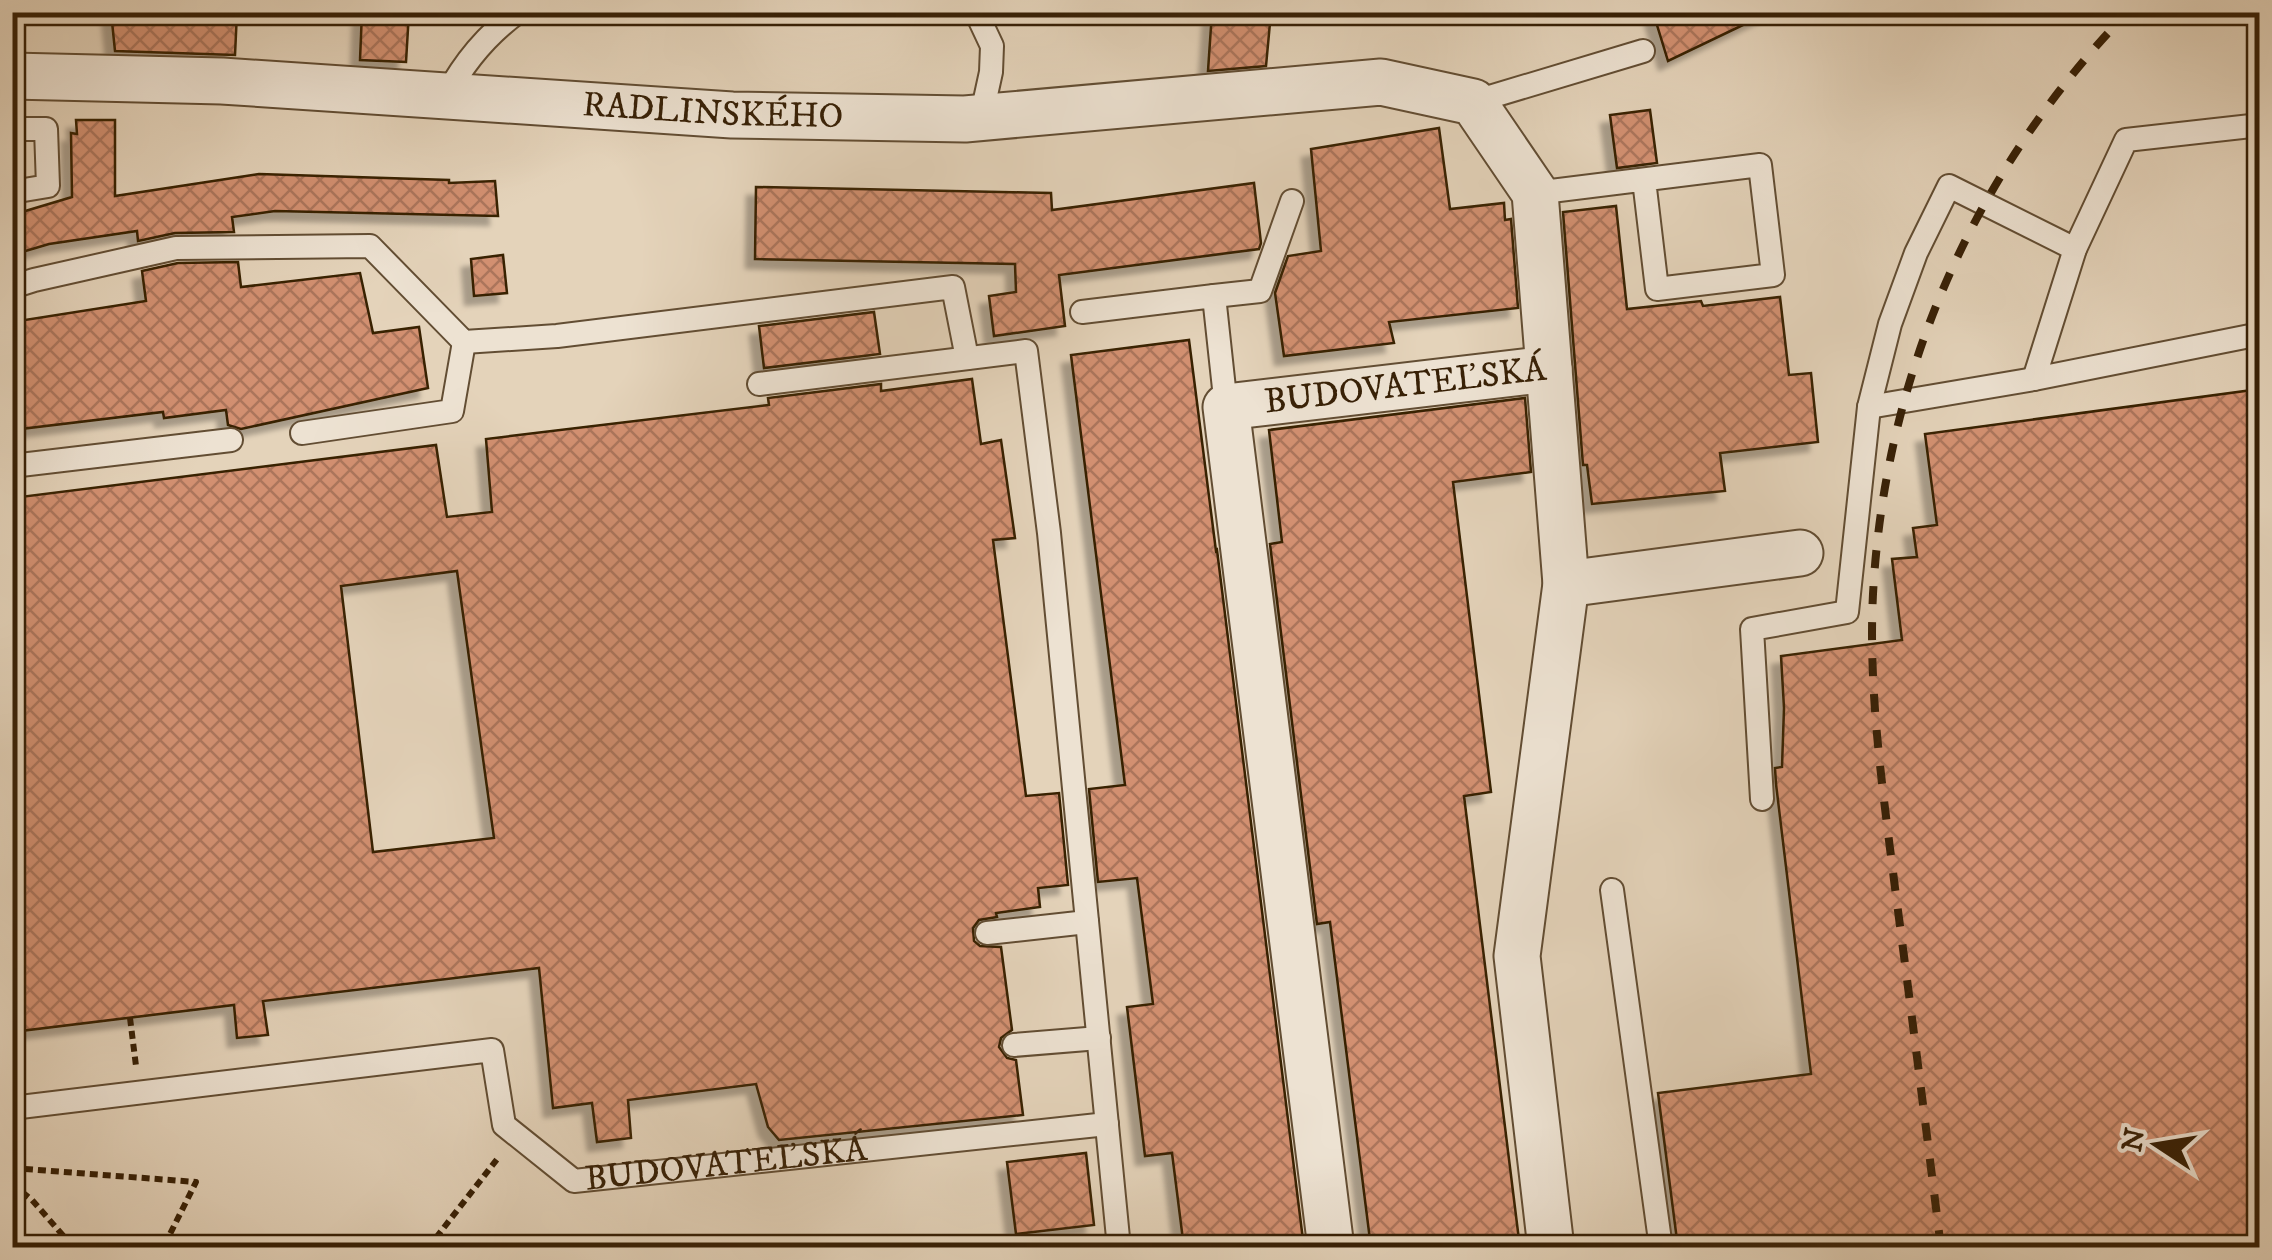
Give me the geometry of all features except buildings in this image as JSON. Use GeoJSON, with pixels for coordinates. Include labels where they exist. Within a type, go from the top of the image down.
{"type":"FeatureCollection","features":[{"type":"Feature","properties":{"kind":"street","name":"RADLINSKÉHO"},"geometry":{"type":"LineString","coordinates":[[12,76],[222,82],[732,114],[981,118],[1381,82],[1473,102]]}},
{"type":"Feature","properties":{"kind":"street"},"geometry":{"type":"LineString","coordinates":[[1473,102],[1535,193],[1549,369]]}},
{"type":"Feature","properties":{"kind":"street","name":"BUDOVATEĽSKÁ"},"geometry":{"type":"LineString","coordinates":[[1330,1248],[1226,406],[1549,369],[1566,584],[1516,956],[1551,1248]]}},
{"type":"Feature","properties":{"kind":"street"},"geometry":{"type":"LineString","coordinates":[[1566,584],[1800,553]]}},
{"type":"Feature","properties":{"kind":"lane"},"geometry":{"type":"LineString","coordinates":[[446,96],[462,66],[484,40],[518,12]]}},
{"type":"Feature","properties":{"kind":"lane"},"geometry":{"type":"LineString","coordinates":[[976,12],[992,46],[981,118]]}},
{"type":"Feature","properties":{"kind":"lane"},"geometry":{"type":"LineString","coordinates":[[1473,102],[1643,51]]}},
{"type":"Feature","properties":{"kind":"lane"},"geometry":{"type":"LineString","coordinates":[[2034,379],[2075,249],[2126,140],[2260,125]]}},
{"type":"Feature","properties":{"kind":"lane"},"geometry":{"type":"LineString","coordinates":[[12,129],[46,129],[48,186],[12,192]]}},
{"type":"Feature","properties":{"kind":"lane"},"geometry":{"type":"LineString","coordinates":[[1535,193],[1760,166],[1773,275],[1657,289],[1644,180]]}},
{"type":"Feature","properties":{"kind":"lane"},"geometry":{"type":"LineString","coordinates":[[1762,798],[1752,629],[1847,612],[1869,407],[1890,324],[1916,254],[1949,186],[2075,249]]}},
{"type":"Feature","properties":{"kind":"lane"},"geometry":{"type":"LineString","coordinates":[[1082,312],[1260,291],[1292,202]]}},
{"type":"Feature","properties":{"kind":"lane"},"geometry":{"type":"LineString","coordinates":[[12,287],[176,248],[370,246],[464,342],[557,336],[953,287],[967,358]]}},
{"type":"Feature","properties":{"kind":"lane"},"geometry":{"type":"LineString","coordinates":[[1214,296],[1226,406]]}},
{"type":"Feature","properties":{"kind":"lane"},"geometry":{"type":"LineString","coordinates":[[1869,407],[2260,334]]}},
{"type":"Feature","properties":{"kind":"lane"},"geometry":{"type":"LineString","coordinates":[[302,434],[452,411],[464,342]]}},
{"type":"Feature","properties":{"kind":"lane"},"geometry":{"type":"LineString","coordinates":[[760,384],[1026,351],[1049,533],[1119,1248]]}},
{"type":"Feature","properties":{"kind":"lane"},"geometry":{"type":"LineString","coordinates":[[12,466],[230,440]]}},
{"type":"Feature","properties":{"kind":"lane"},"geometry":{"type":"LineString","coordinates":[[1612,890],[1661,1248]]}},
{"type":"Feature","properties":{"kind":"lane"},"geometry":{"type":"LineString","coordinates":[[987,933],[1087,922]]}},
{"type":"Feature","properties":{"kind":"lane"},"geometry":{"type":"LineString","coordinates":[[1014,1044],[1099,1038]]}},
{"type":"Feature","properties":{"kind":"lane","name":"BUDOVATEĽSKÁ"},"geometry":{"type":"LineString","coordinates":[[12,1108],[492,1050],[504,1125],[574,1181],[1107,1124]]}},
{"type":"Feature","properties":{"kind":"path"},"geometry":{"type":"LineString","coordinates":[[130,1018],[139,1093]]}},
{"type":"Feature","properties":{"kind":"path"},"geometry":{"type":"LineString","coordinates":[[428,1248],[516,1135]]}},
{"type":"Feature","properties":{"kind":"path"},"geometry":{"type":"LineString","coordinates":[[12,1168],[196,1182],[164,1248]]}},
{"type":"Feature","properties":{"kind":"path"},"geometry":{"type":"LineString","coordinates":[[12,1184],[32,1200],[74,1248]]}},
{"type":"Feature","properties":{"kind":"railway"},"geometry":{"type":"LineString","coordinates":[[1941,1248],[1875,705],[1873,594],[1881,512],[1896,432],[1918,354],[1947,279],[1983,207],[2025,139],[2073,73],[2128,12]]}}]}
